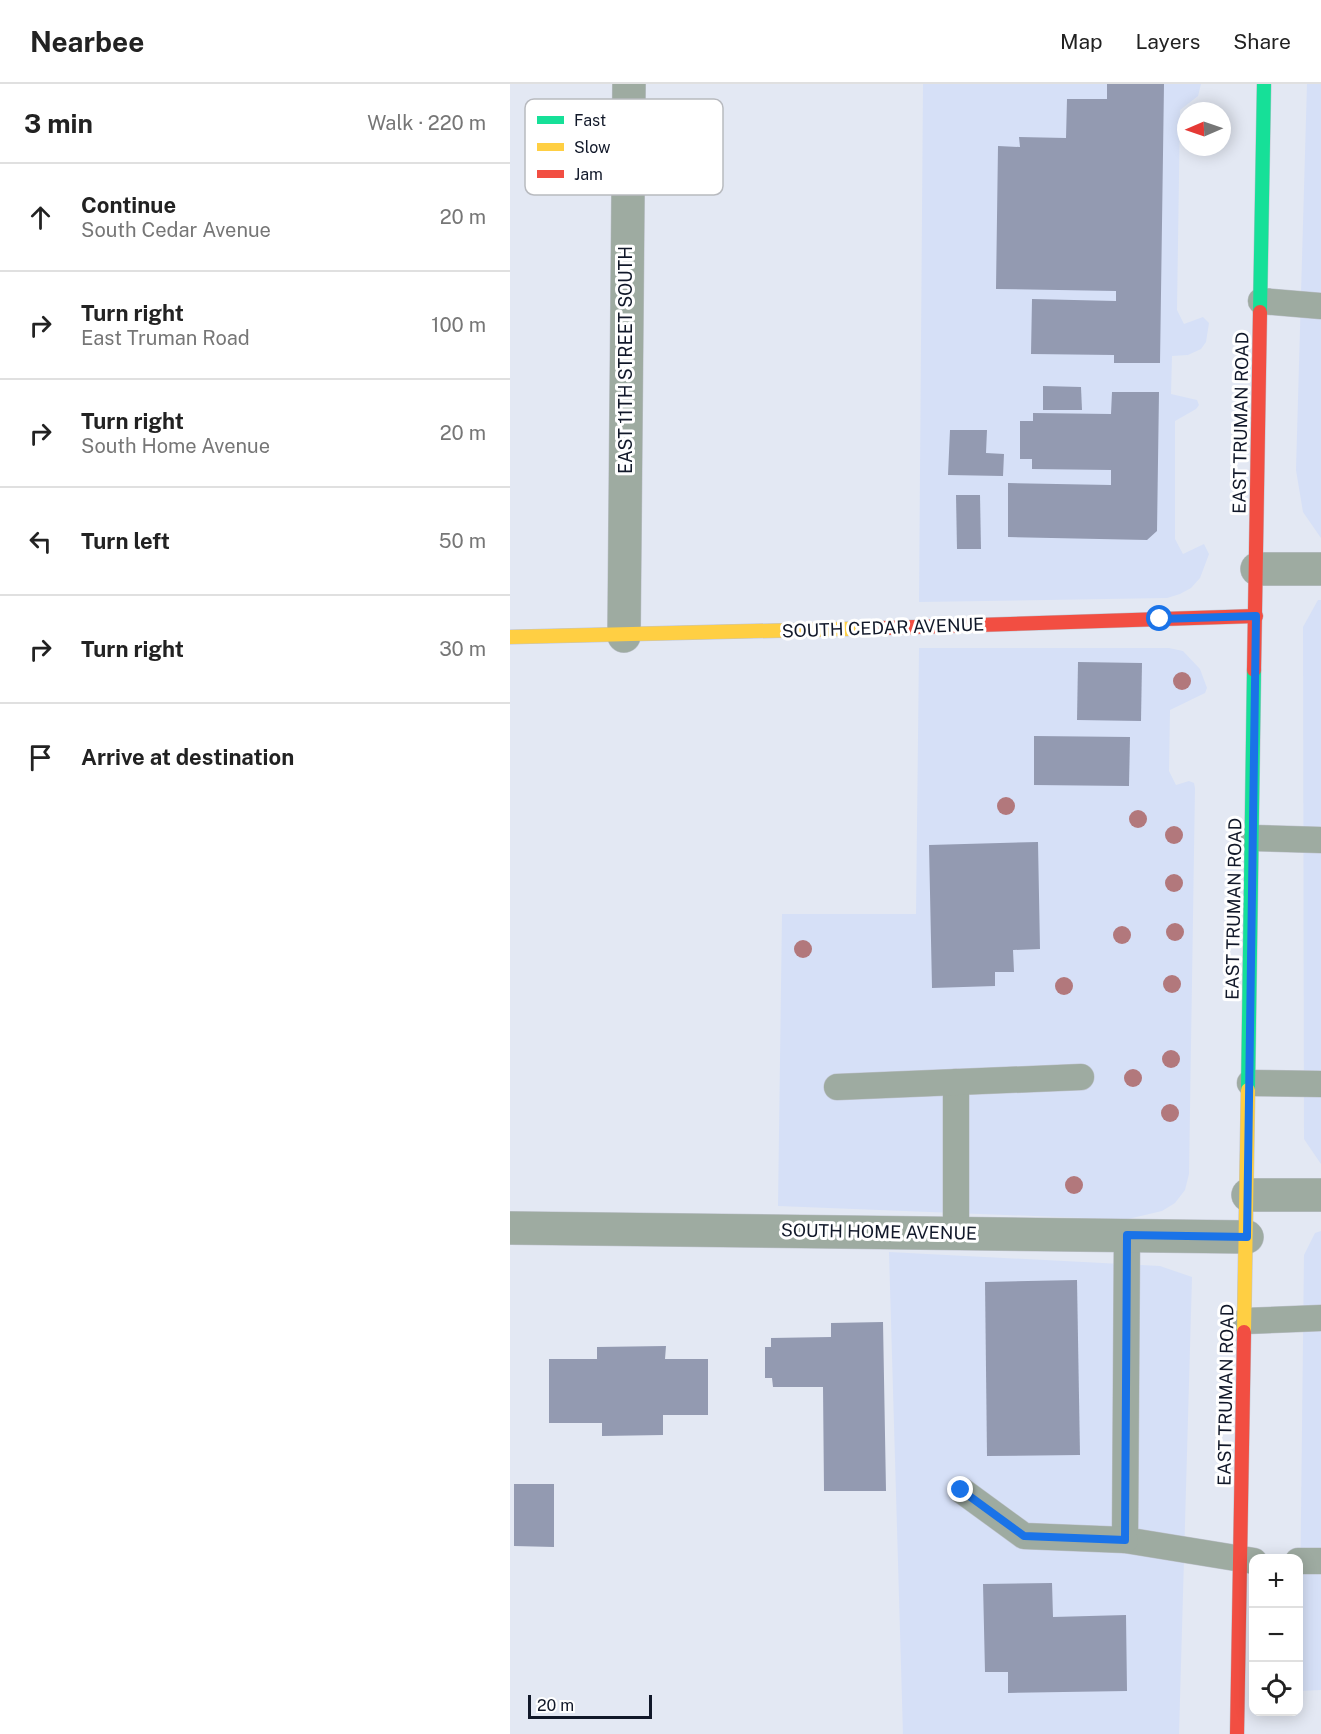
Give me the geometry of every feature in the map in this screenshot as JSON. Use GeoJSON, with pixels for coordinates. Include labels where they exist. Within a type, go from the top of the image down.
{"type":"FeatureCollection","features":[{"type":"Feature","properties":{"kind":"main road","name":"EAST TRUMAN ROAD"},"geometry":{"type":"LineString","coordinates":[[1237,1734],[1238,1671],[1247,1560],[1245,1321],[1264,84]]}},
{"type":"Feature","properties":{"kind":"main road","name":"SOUTH CEDAR AVENUE"},"geometry":{"type":"LineString","coordinates":[[510,637],[624,636],[1256,616]]}},
{"type":"Feature","properties":{"kind":"street","name":"EAST 11TH STREET SOUTH"},"geometry":{"type":"LineString","coordinates":[[629,84],[629,99]]}},
{"type":"Feature","properties":{"kind":"street","name":"EAST 11TH STREET SOUTH"},"geometry":{"type":"LineString","coordinates":[[624,636],[628,195]]}},
{"type":"Feature","properties":{"kind":"street"},"geometry":{"type":"LineString","coordinates":[[1257,569],[1321,569]]}},
{"type":"Feature","properties":{"kind":"street"},"geometry":{"type":"LineString","coordinates":[[1248,1195],[1321,1195]]}},
{"type":"Feature","properties":{"kind":"street","name":"SOUTH HOME AVENUE"},"geometry":{"type":"LineString","coordinates":[[510,1228],[1247,1237]]}},
{"type":"Feature","properties":{"kind":"lane"},"geometry":{"type":"LineString","coordinates":[[1261,301],[1321,306]]}},
{"type":"Feature","properties":{"kind":"lane"},"geometry":{"type":"LineString","coordinates":[[1253,838],[1321,840]]}},
{"type":"Feature","properties":{"kind":"lane"},"geometry":{"type":"LineString","coordinates":[[837,1087],[1081,1077]]}},
{"type":"Feature","properties":{"kind":"lane"},"geometry":{"type":"LineString","coordinates":[[956,1082],[956,1233]]}},
{"type":"Feature","properties":{"kind":"lane"},"geometry":{"type":"LineString","coordinates":[[1250,1083],[1321,1084]]}},
{"type":"Feature","properties":{"kind":"lane"},"geometry":{"type":"LineString","coordinates":[[1125,1540],[1127,1235]]}},
{"type":"Feature","properties":{"kind":"lane"},"geometry":{"type":"LineString","coordinates":[[1245,1321],[1321,1318]]}},
{"type":"Feature","properties":{"kind":"lane"},"geometry":{"type":"LineString","coordinates":[[961,1490],[1024,1536],[1125,1540],[1247,1560]]}},
{"type":"Feature","properties":{"kind":"lane"},"geometry":{"type":"LineString","coordinates":[[1303,1561],[1321,1561]]}},
{"type":"Feature","properties":{"kind":"shaded area"},"geometry":{"type":"Polygon","coordinates":[[[923,84],[1201,84],[1198,96],[1190,102],[1177,102],[1177,156],[1179,156],[1177,310],[1184,324],[1203,317],[1209,323],[1206,342],[1201,349],[1188,355],[1172,356],[1171,394],[1197,400],[1199,405],[1175,421],[1175,539],[1183,554],[1204,544],[1209,554],[1200,578],[1191,588],[1167,598],[919,602],[923,84]]]}},
{"type":"Feature","properties":{"kind":"shaded area"},"geometry":{"type":"Polygon","coordinates":[[[1307,84],[1321,84],[1321,538],[1303,512],[1296,470],[1307,84]]]}},
{"type":"Feature","properties":{"kind":"shaded area"},"geometry":{"type":"Polygon","coordinates":[[[1318,600],[1321,600],[1321,1164],[1304,1139],[1303,627],[1318,600]]]}},
{"type":"Feature","properties":{"kind":"shaded area"},"geometry":{"type":"Polygon","coordinates":[[[919,648],[1169,648],[1183,651],[1200,669],[1207,688],[1205,693],[1170,710],[1169,771],[1176,785],[1189,781],[1194,783],[1195,788],[1189,1174],[1185,1190],[1175,1203],[1162,1211],[1128,1219],[1110,1219],[778,1206],[782,914],[916,914],[919,648]]]}},
{"type":"Feature","properties":{"kind":"shaded area"},"geometry":{"type":"Polygon","coordinates":[[[1321,1231],[1321,1690],[1303,1691],[1303,1554],[1301,1554],[1304,1255],[1315,1233],[1321,1231]]]}},
{"type":"Feature","properties":{"kind":"shaded area"},"geometry":{"type":"Polygon","coordinates":[[[889,1252],[1160,1266],[1192,1277],[1179,1734],[903,1734],[889,1252]]]}},
{"type":"Feature","properties":{"kind":"building"},"geometry":{"type":"Polygon","coordinates":[[[1107,84],[1164,84],[1160,363],[1114,363],[1114,355],[1031,354],[1032,299],[1116,301],[1116,291],[996,289],[998,146],[1020,147],[1019,137],[1066,138],[1067,99],[1107,99],[1107,84]]]}},
{"type":"Feature","properties":{"kind":"building"},"geometry":{"type":"Polygon","coordinates":[[[1043,386],[1081,387],[1082,410],[1043,410],[1043,386]]]}},
{"type":"Feature","properties":{"kind":"building"},"geometry":{"type":"Polygon","coordinates":[[[1112,392],[1159,392],[1157,531],[1147,540],[1008,537],[1008,483],[1111,485],[1111,470],[1032,469],[1032,459],[1020,459],[1020,421],[1033,421],[1033,413],[1111,414],[1112,392]]]}},
{"type":"Feature","properties":{"kind":"building"},"geometry":{"type":"Polygon","coordinates":[[[950,430],[987,430],[986,453],[1004,454],[1003,476],[948,475],[950,430]]]}},
{"type":"Feature","properties":{"kind":"building"},"geometry":{"type":"Polygon","coordinates":[[[956,495],[980,495],[981,549],[957,549],[956,495]]]}},
{"type":"Feature","properties":{"kind":"building"},"geometry":{"type":"Polygon","coordinates":[[[1078,662],[1142,663],[1141,721],[1077,720],[1078,662]]]}},
{"type":"Feature","properties":{"kind":"building"},"geometry":{"type":"Polygon","coordinates":[[[1034,736],[1130,737],[1129,786],[1034,785],[1034,736]]]}},
{"type":"Feature","properties":{"kind":"building"},"geometry":{"type":"Polygon","coordinates":[[[1038,842],[1040,949],[1013,950],[1014,972],[995,972],[995,986],[932,988],[929,845],[1038,842]]]}},
{"type":"Feature","properties":{"kind":"building"},"geometry":{"type":"Polygon","coordinates":[[[1077,1280],[1080,1455],[987,1456],[985,1282],[1077,1280]]]}},
{"type":"Feature","properties":{"kind":"building"},"geometry":{"type":"Polygon","coordinates":[[[883,1322],[886,1491],[824,1491],[823,1387],[773,1387],[772,1378],[765,1378],[765,1347],[771,1347],[771,1338],[831,1337],[831,1323],[883,1322]]]}},
{"type":"Feature","properties":{"kind":"building"},"geometry":{"type":"Polygon","coordinates":[[[666,1346],[665,1359],[708,1359],[708,1415],[663,1415],[663,1435],[602,1436],[602,1423],[549,1423],[549,1359],[597,1359],[597,1347],[666,1346]]]}},
{"type":"Feature","properties":{"kind":"building"},"geometry":{"type":"Polygon","coordinates":[[[514,1484],[554,1484],[554,1547],[514,1546],[514,1484]]]}},
{"type":"Feature","properties":{"kind":"building"},"geometry":{"type":"Polygon","coordinates":[[[1052,1583],[1053,1617],[1126,1615],[1127,1691],[1008,1693],[1008,1672],[985,1672],[983,1584],[1052,1583]]]}},
{"type":"Feature","properties":{"kind":"traffic: fast"},"geometry":{"type":"LineString","coordinates":[[1260,312],[1264,84]]}},
{"type":"Feature","properties":{"kind":"traffic: fast"},"geometry":{"type":"LineString","coordinates":[[1248,1090],[1254,670]]}},
{"type":"Feature","properties":{"kind":"traffic: slow"},"geometry":{"type":"LineString","coordinates":[[510,637],[882,628]]}},
{"type":"Feature","properties":{"kind":"traffic: slow"},"geometry":{"type":"LineString","coordinates":[[1244,1332],[1248,1090]]}},
{"type":"Feature","properties":{"kind":"traffic: jam"},"geometry":{"type":"LineString","coordinates":[[1254,670],[1260,312]]}},
{"type":"Feature","properties":{"kind":"traffic: jam"},"geometry":{"type":"LineString","coordinates":[[882,628],[1256,616]]}},
{"type":"Feature","properties":{"kind":"traffic: jam"},"geometry":{"type":"LineString","coordinates":[[1237,1734],[1244,1332]]}},
{"type":"Feature","properties":{"kind":"route"},"geometry":{"type":"LineString","coordinates":[[961,1490],[1024,1536],[1125,1540],[1127,1235],[1247,1237],[1256,616],[1160,619]]}}]}
